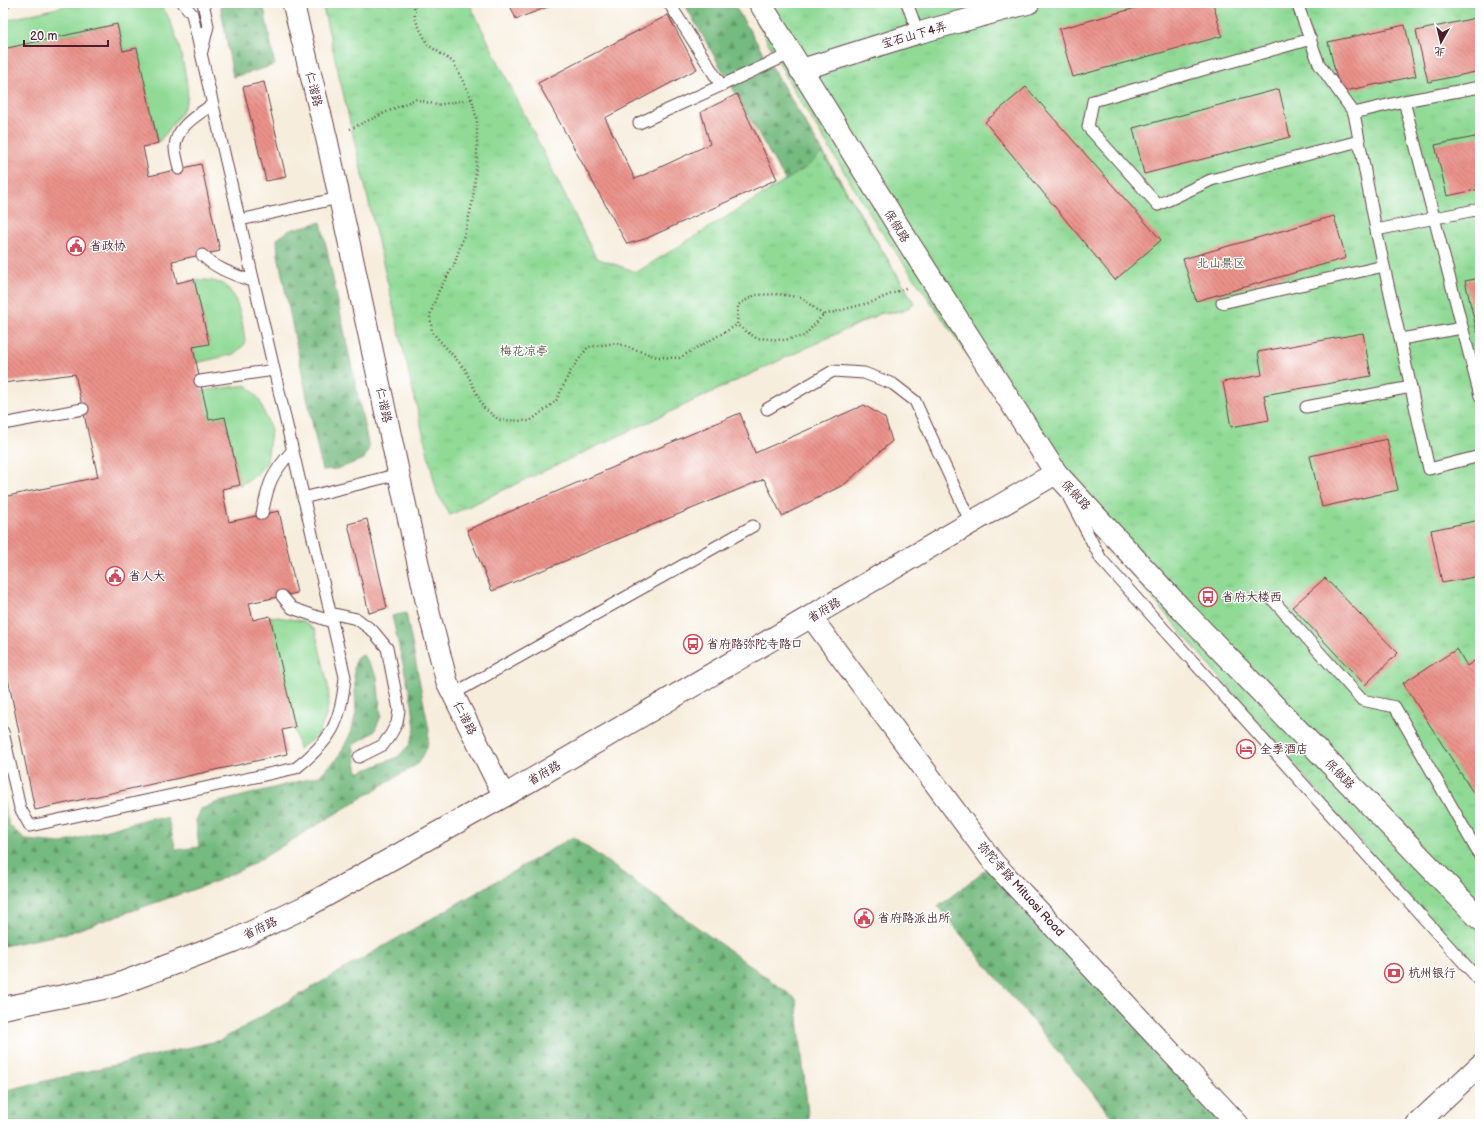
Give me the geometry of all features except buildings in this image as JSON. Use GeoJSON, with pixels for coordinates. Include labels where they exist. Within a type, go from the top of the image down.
{"type":"FeatureCollection","features":[{"type":"Feature","properties":{"kind":"street","name":"仁谐路"},"geometry":{"type":"LineString","coordinates":[[293,3],[327,140],[428,605],[447,682],[504,796]]}},
{"type":"Feature","properties":{"kind":"street","name":"保俶路"},"geometry":{"type":"LineString","coordinates":[[760,3],[795,62],[931,278],[1056,473],[1183,611],[1480,919]]}},
{"type":"Feature","properties":{"kind":"street","name":"宝石山下4弄"},"geometry":{"type":"LineString","coordinates":[[795,62],[918,33],[1029,3]]}},
{"type":"Feature","properties":{"kind":"street","name":"省府路"},"geometry":{"type":"LineString","coordinates":[[3,1008],[114,986],[233,941],[307,906],[504,796],[1056,473]]}},
{"type":"Feature","properties":{"kind":"street","name":"弥陀寺路 Mituosi Road"},"geometry":{"type":"LineString","coordinates":[[811,617],[994,863],[1238,1124]]}},
{"type":"Feature","properties":{"kind":"street"},"geometry":{"type":"LineString","coordinates":[[1416,1124],[1480,1065]]}},
{"type":"Feature","properties":{"kind":"lane"},"geometry":{"type":"LineString","coordinates":[[3,732],[20,808],[30,826],[296,768],[314,753],[323,743],[339,718],[344,677],[192,14],[183,3]]}},
{"type":"Feature","properties":{"kind":"lane"},"geometry":{"type":"LineString","coordinates":[[201,54],[208,26],[203,3]]}},
{"type":"Feature","properties":{"kind":"lane"},"geometry":{"type":"LineString","coordinates":[[669,3],[721,85]]}},
{"type":"Feature","properties":{"kind":"lane"},"geometry":{"type":"LineString","coordinates":[[906,3],[918,33]]}},
{"type":"Feature","properties":{"kind":"lane"},"geometry":{"type":"LineString","coordinates":[[1297,3],[1319,64],[1354,113],[1376,230],[1429,469],[1480,456]]}},
{"type":"Feature","properties":{"kind":"lane"},"geometry":{"type":"LineString","coordinates":[[1311,39],[1093,101],[1088,127],[1158,205],[1211,180],[1359,141]]}},
{"type":"Feature","properties":{"kind":"lane"},"geometry":{"type":"LineString","coordinates":[[639,122],[721,85],[795,62]]}},
{"type":"Feature","properties":{"kind":"lane"},"geometry":{"type":"LineString","coordinates":[[1354,113],[1404,100],[1480,88]]}},
{"type":"Feature","properties":{"kind":"lane"},"geometry":{"type":"LineString","coordinates":[[1404,100],[1462,328],[1475,354],[1480,396]]}},
{"type":"Feature","properties":{"kind":"lane"},"geometry":{"type":"LineString","coordinates":[[179,169],[175,147],[179,134],[186,123],[213,104]]}},
{"type":"Feature","properties":{"kind":"lane"},"geometry":{"type":"LineString","coordinates":[[240,220],[339,198]]}},
{"type":"Feature","properties":{"kind":"lane"},"geometry":{"type":"LineString","coordinates":[[1376,230],[1434,217],[1480,209]]}},
{"type":"Feature","properties":{"kind":"lane"},"geometry":{"type":"LineString","coordinates":[[202,255],[209,262],[225,271],[254,282]]}},
{"type":"Feature","properties":{"kind":"lane"},"geometry":{"type":"LineString","coordinates":[[1222,304],[1384,266]]}},
{"type":"Feature","properties":{"kind":"lane"},"geometry":{"type":"LineString","coordinates":[[1400,339],[1462,328]]}},
{"type":"Feature","properties":{"kind":"lane"},"geometry":{"type":"LineString","coordinates":[[200,381],[274,370]]}},
{"type":"Feature","properties":{"kind":"lane"},"geometry":{"type":"LineString","coordinates":[[767,409],[833,371],[864,373],[893,384],[915,401],[971,523]]}},
{"type":"Feature","properties":{"kind":"lane"},"geometry":{"type":"LineString","coordinates":[[1306,407],[1411,387]]}},
{"type":"Feature","properties":{"kind":"lane"},"geometry":{"type":"LineString","coordinates":[[3,424],[83,409]]}},
{"type":"Feature","properties":{"kind":"lane"},"geometry":{"type":"LineString","coordinates":[[262,514],[269,481],[277,468],[292,450]]}},
{"type":"Feature","properties":{"kind":"lane"},"geometry":{"type":"LineString","coordinates":[[1056,473],[1101,559],[1480,981]]}},
{"type":"Feature","properties":{"kind":"lane"},"geometry":{"type":"LineString","coordinates":[[303,498],[399,474]]}},
{"type":"Feature","properties":{"kind":"lane"},"geometry":{"type":"LineString","coordinates":[[453,694],[753,526]]}},
{"type":"Feature","properties":{"kind":"lane"},"geometry":{"type":"LineString","coordinates":[[282,596],[292,608],[331,618],[357,619],[373,631],[387,648],[398,710],[397,723],[383,745],[359,757]]}},
{"type":"Feature","properties":{"kind":"lane"},"geometry":{"type":"LineString","coordinates":[[1272,599],[1362,700],[1395,707],[1480,856]]}},
{"type":"Feature","properties":{"kind":"path"},"geometry":{"type":"LineString","coordinates":[[414,3],[415,19],[428,45],[453,62],[472,99],[477,128],[477,157],[473,200],[465,232],[454,265],[438,292],[430,314],[432,332],[465,369],[483,408],[499,420],[530,420],[556,401],[571,370],[588,347],[616,343],[657,357],[679,358],[737,325]]}},
{"type":"Feature","properties":{"kind":"path"},"geometry":{"type":"LineString","coordinates":[[327,140],[415,99],[437,105],[472,99]]}},
{"type":"Feature","properties":{"kind":"path"},"geometry":{"type":"LineString","coordinates":[[737,325],[756,338],[784,340],[804,336],[822,315],[872,302],[931,278]]}},
{"type":"Feature","properties":{"kind":"path"},"geometry":{"type":"LineString","coordinates":[[737,325],[738,305],[755,296],[779,294],[802,298],[822,315]]}},
{"type":"Feature","properties":{"kind":"green space"},"geometry":{"type":"Polygon","coordinates":[[[122,2],[155,5],[162,8],[167,14],[172,24],[180,52],[188,93],[182,112],[158,143],[137,48],[123,51],[117,24],[3,49],[3,21],[78,3],[122,2]]]}},
{"type":"Feature","properties":{"kind":"green space"},"geometry":{"type":"Polygon","coordinates":[[[220,3],[263,3],[275,65],[233,77],[220,3]]]}},
{"type":"Feature","properties":{"kind":"green space","name":"梅花凉亭"},"geometry":{"type":"Polygon","coordinates":[[[322,3],[469,3],[596,258],[637,272],[804,169],[822,153],[914,303],[903,311],[881,313],[450,515],[437,493],[322,3]]]}},
{"type":"Feature","properties":{"kind":"green space"},"geometry":{"type":"Polygon","coordinates":[[[684,3],[733,3],[914,303],[903,311],[881,313],[848,329],[785,180],[684,3]]]}},
{"type":"Feature","properties":{"kind":"green space","name":"北山景区"},"geometry":{"type":"Polygon","coordinates":[[[747,3],[1480,3],[1480,981],[1079,513],[878,227],[793,89],[747,3]]]}},
{"type":"Feature","properties":{"kind":"green space"},"geometry":{"type":"Polygon","coordinates":[[[321,222],[369,448],[364,459],[337,469],[322,470],[278,255],[277,239],[290,230],[321,222]]]}},
{"type":"Feature","properties":{"kind":"green space"},"geometry":{"type":"Polygon","coordinates":[[[194,279],[220,283],[226,287],[236,300],[243,328],[245,344],[234,354],[196,363],[193,347],[209,343],[194,279]]]}},
{"type":"Feature","properties":{"kind":"green space"},"geometry":{"type":"Polygon","coordinates":[[[247,385],[259,399],[271,430],[267,462],[255,476],[240,485],[225,417],[209,420],[202,391],[247,385]]]}},
{"type":"Feature","properties":{"kind":"green space"},"geometry":{"type":"Polygon","coordinates":[[[406,613],[429,730],[427,748],[419,763],[251,865],[212,883],[68,933],[3,946],[3,799],[9,825],[25,840],[62,843],[150,818],[168,819],[176,850],[199,847],[196,821],[201,809],[216,803],[319,776],[338,758],[351,733],[356,713],[354,669],[356,658],[363,655],[377,676],[381,716],[374,732],[353,745],[358,773],[398,757],[410,744],[415,729],[412,703],[392,616],[406,613]]]}},
{"type":"Feature","properties":{"kind":"green space"},"geometry":{"type":"Polygon","coordinates":[[[270,616],[303,621],[315,630],[328,685],[329,700],[326,716],[318,735],[299,749],[270,616]]]}},
{"type":"Feature","properties":{"kind":"green space"},"geometry":{"type":"Polygon","coordinates":[[[573,837],[796,999],[809,1124],[3,1124],[3,1091],[221,1040],[573,837]]]}},
{"type":"Feature","properties":{"kind":"green space"},"geometry":{"type":"Polygon","coordinates":[[[994,863],[1238,1124],[1118,1124],[938,907],[994,863]]]}},
{"type":"Feature","properties":{"kind":"place","name":"省政协"},"geometry":{"type":"Point","coordinates":[76,246]}},
{"type":"Feature","properties":{"kind":"place","name":"省人大"},"geometry":{"type":"Point","coordinates":[115,576]}},
{"type":"Feature","properties":{"kind":"place","name":"省府大楼西"},"geometry":{"type":"Point","coordinates":[1208,597]}},
{"type":"Feature","properties":{"kind":"place","name":"省府路弥陀寺路口"},"geometry":{"type":"Point","coordinates":[693,644]}},
{"type":"Feature","properties":{"kind":"place","name":"全季酒店"},"geometry":{"type":"Point","coordinates":[1246,749]}},
{"type":"Feature","properties":{"kind":"place","name":"省府路派出所"},"geometry":{"type":"Point","coordinates":[864,918]}},
{"type":"Feature","properties":{"kind":"place","name":"杭州银行"},"geometry":{"type":"Point","coordinates":[1394,973]}}]}
